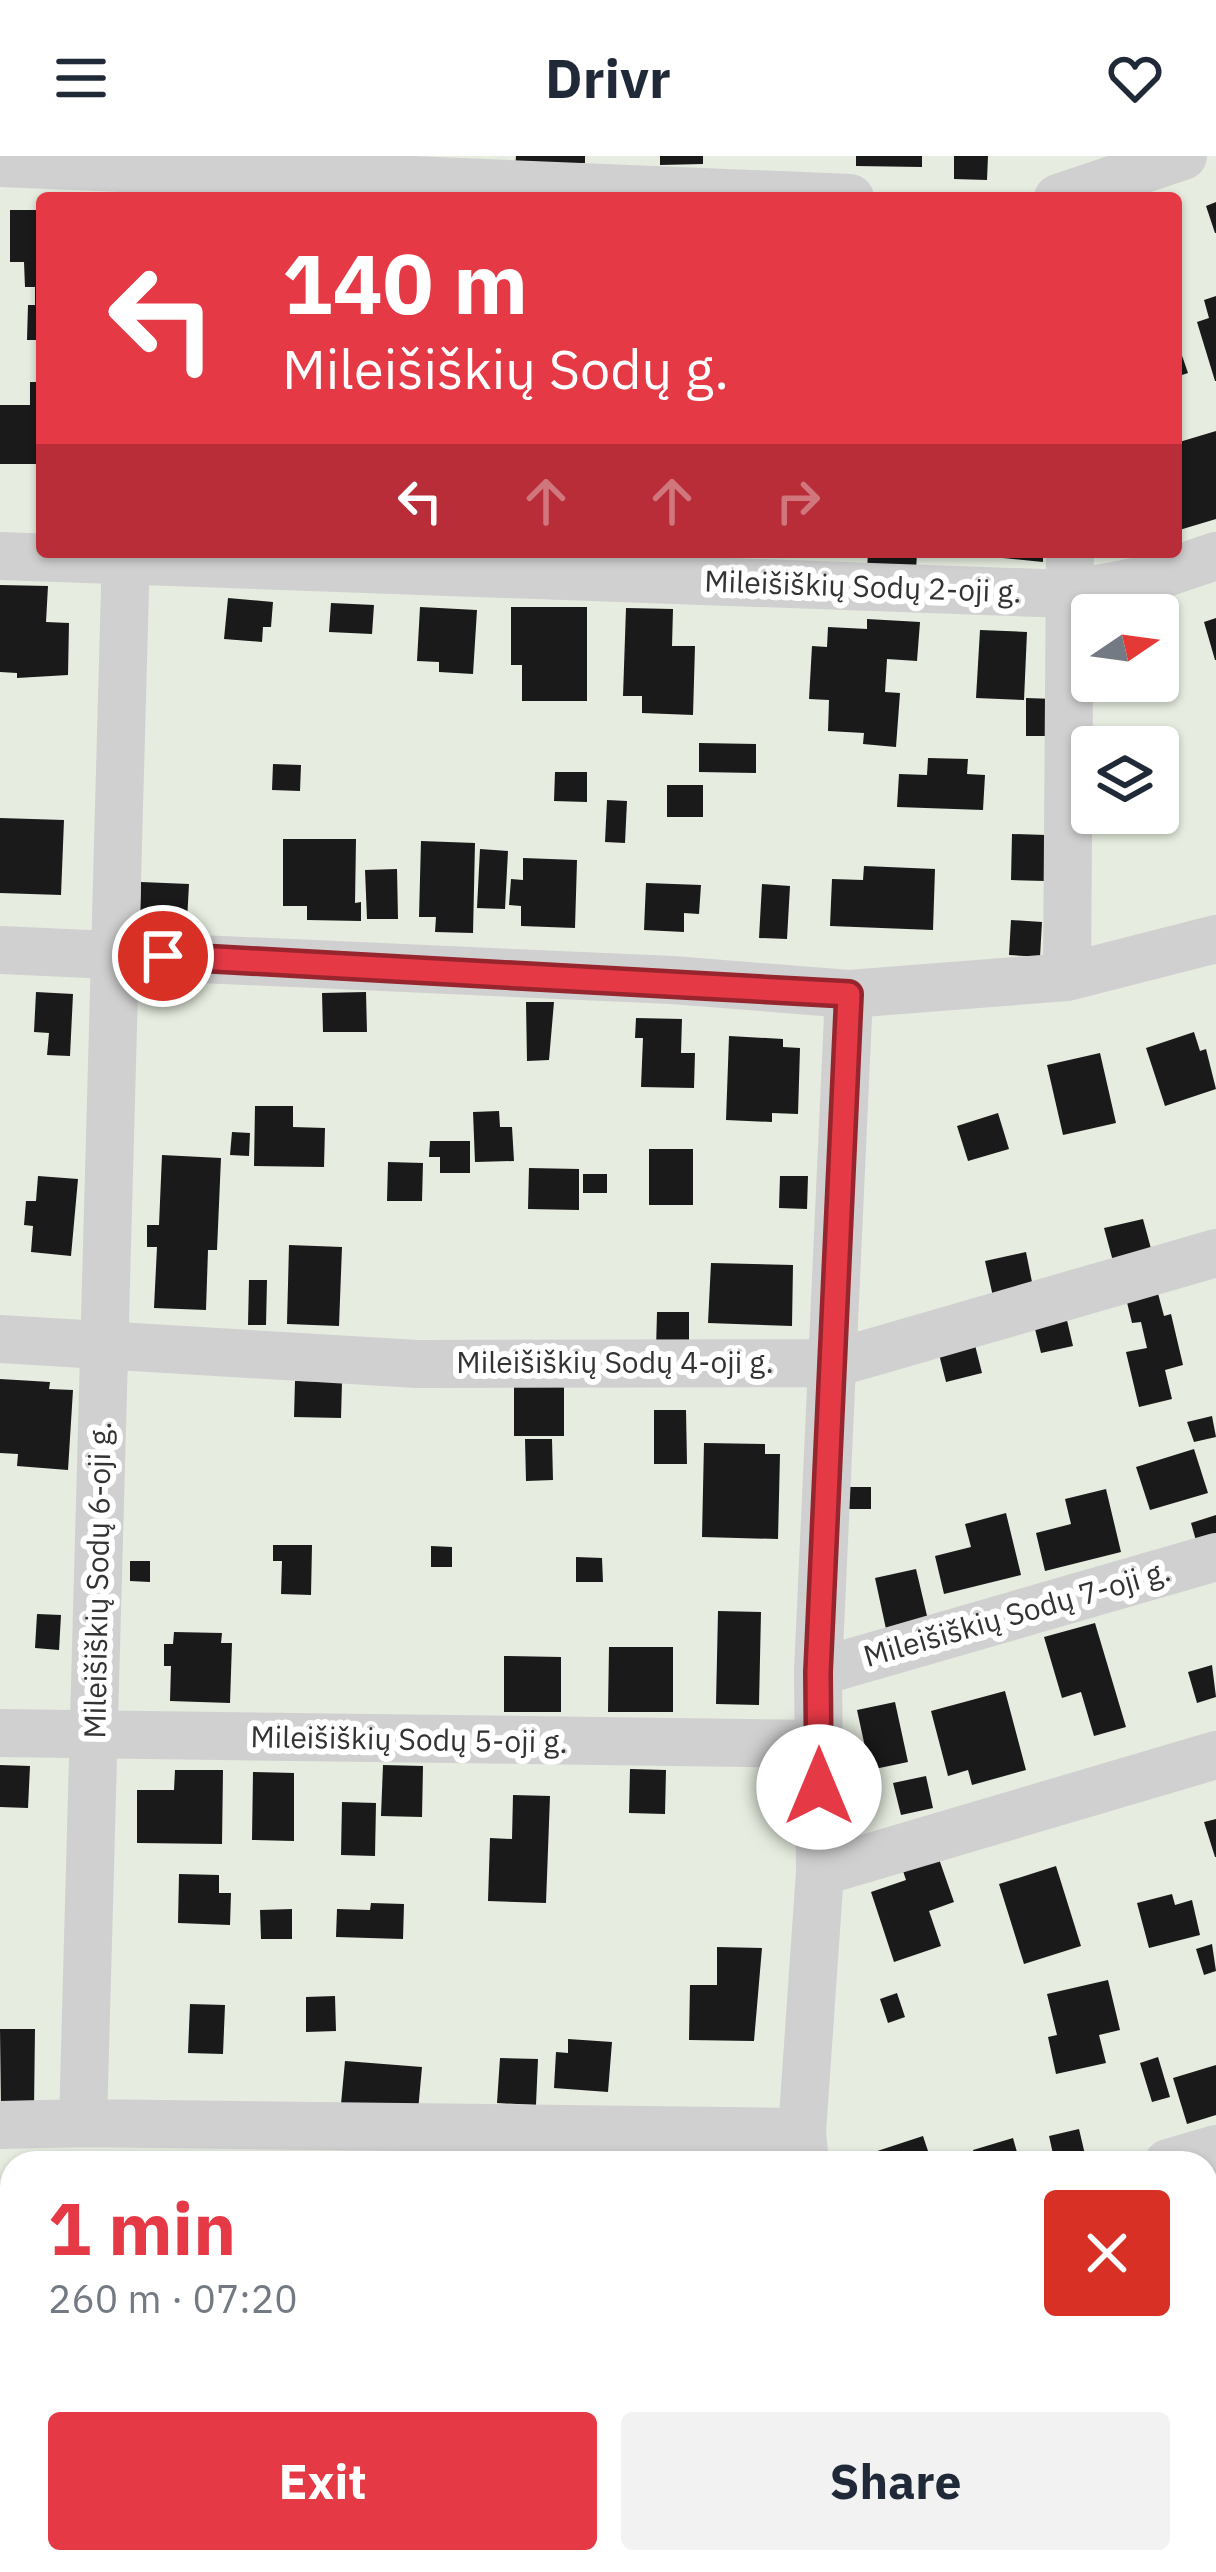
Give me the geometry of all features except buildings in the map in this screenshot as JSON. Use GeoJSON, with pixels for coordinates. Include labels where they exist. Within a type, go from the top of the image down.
{"type":"FeatureCollection","features":[{"type":"Feature","properties":{"kind":"street"},"geometry":{"type":"LineString","coordinates":[[1076,185],[1183,156]]}},
{"type":"Feature","properties":{"kind":"street"},"geometry":{"type":"LineString","coordinates":[[0,163],[143,174],[673,192]]}},
{"type":"Feature","properties":{"kind":"street","name":"Mileišiškių Sodų 2-oji g."},"geometry":{"type":"LineString","coordinates":[[0,556],[36,556]]}},
{"type":"Feature","properties":{"kind":"street","name":"Mileišiškių Sodų 2-oji g."},"geometry":{"type":"LineString","coordinates":[[237,558],[1069,573],[1145,580],[1216,556]]}},
{"type":"Feature","properties":{"kind":"street","name":"Mileišiškių Sodų 6-oji g."},"geometry":{"type":"LineString","coordinates":[[82,2123],[126,558]]}},
{"type":"Feature","properties":{"kind":"street"},"geometry":{"type":"LineString","coordinates":[[1067,977],[1069,573]]}},
{"type":"Feature","properties":{"kind":"street"},"geometry":{"type":"LineString","coordinates":[[0,950],[849,994],[1067,977],[1216,939]]}},
{"type":"Feature","properties":{"kind":"street"},"geometry":{"type":"LineString","coordinates":[[0,2125],[82,2123],[803,2147],[820,1872],[818,1672],[836,1363],[849,994]]}},
{"type":"Feature","properties":{"kind":"street","name":"Mileišiškių Sodų 4-oji g."},"geometry":{"type":"LineString","coordinates":[[0,1340],[104,1342],[417,1364],[836,1363],[1216,1253]]}},
{"type":"Feature","properties":{"kind":"street","name":"Mileišiškių Sodų 7-oji g."},"geometry":{"type":"LineString","coordinates":[[818,1672],[1216,1557]]}},
{"type":"Feature","properties":{"kind":"street","name":"Mileišiškių Sodų 5-oji g."},"geometry":{"type":"LineString","coordinates":[[0,1733],[818,1744]]}},
{"type":"Feature","properties":{"kind":"street"},"geometry":{"type":"LineString","coordinates":[[820,1872],[1216,1755]]}},
{"type":"Feature","properties":{"kind":"shaded area"},"geometry":{"type":"Polygon","coordinates":[[[0,156],[1216,156],[1216,2151],[0,2151],[0,156]]]}},
{"type":"Feature","properties":{"kind":"route"},"geometry":{"type":"LineString","coordinates":[[163,956],[672,980],[849,994],[836,1363],[818,1672],[819,1787]]}}]}
